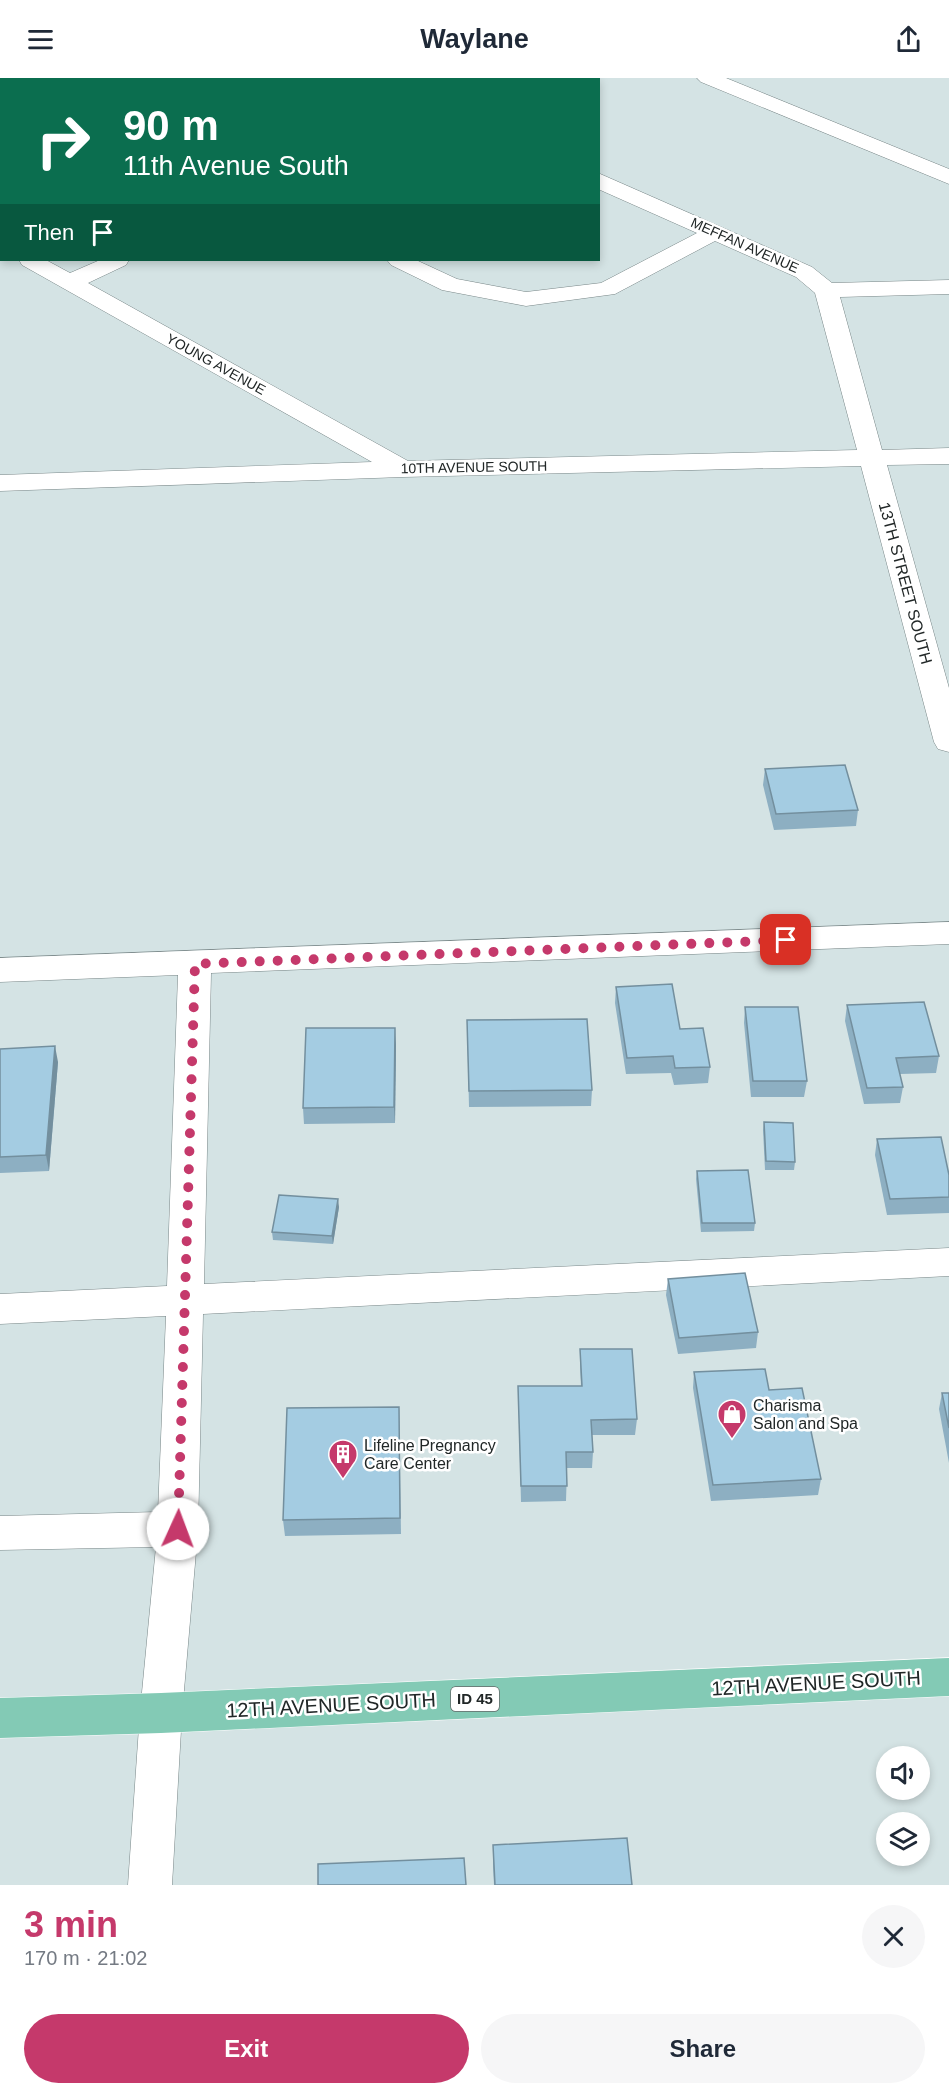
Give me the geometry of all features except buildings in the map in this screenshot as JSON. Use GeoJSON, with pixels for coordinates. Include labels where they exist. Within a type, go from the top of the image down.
{"type":"FeatureCollection","features":[{"type":"Feature","properties":{"kind":"main road","name":"12TH AVENUE SOUTH"},"geometry":{"type":"LineString","coordinates":[[0,1718],[161,1713],[949,1677]]}},
{"type":"Feature","properties":{"kind":"street"},"geometry":{"type":"LineString","coordinates":[[708,78],[949,177]]}},
{"type":"Feature","properties":{"kind":"street","name":"MEFFAN AVENUE"},"geometry":{"type":"LineString","coordinates":[[600,181],[804,272],[826,290]]}},
{"type":"Feature","properties":{"kind":"street"},"geometry":{"type":"LineString","coordinates":[[401,261],[450,285],[526,299],[607,289],[715,232]]}},
{"type":"Feature","properties":{"kind":"street","name":"YOUNG AVENUE"},"geometry":{"type":"LineString","coordinates":[[32,261],[403,469]]}},
{"type":"Feature","properties":{"kind":"street"},"geometry":{"type":"LineString","coordinates":[[70,282],[116,261]]}},
{"type":"Feature","properties":{"kind":"street"},"geometry":{"type":"LineString","coordinates":[[873,459],[826,290],[949,287]]}},
{"type":"Feature","properties":{"kind":"street","name":"10TH AVENUE SOUTH"},"geometry":{"type":"LineString","coordinates":[[0,483],[403,469],[949,456]]}},
{"type":"Feature","properties":{"kind":"street","name":"13TH STREET SOUTH"},"geometry":{"type":"LineString","coordinates":[[873,459],[939,663],[949,742]]}},
{"type":"Feature","properties":{"kind":"street"},"geometry":{"type":"LineString","coordinates":[[0,970],[949,933]]}},
{"type":"Feature","properties":{"kind":"street"},"geometry":{"type":"LineString","coordinates":[[150,1885],[161,1713],[178,1529],[195,964]]}},
{"type":"Feature","properties":{"kind":"street"},"geometry":{"type":"LineString","coordinates":[[0,1309],[949,1262]]}},
{"type":"Feature","properties":{"kind":"street"},"geometry":{"type":"LineString","coordinates":[[0,1533],[178,1529]]}},
{"type":"Feature","properties":{"kind":"place","name":"Charisma Salon and Spa"},"geometry":{"type":"Point","coordinates":[732,1440]}},
{"type":"Feature","properties":{"kind":"place","name":"Lifeline Pregnancy Care Center"},"geometry":{"type":"Point","coordinates":[343,1480]}},
{"type":"Feature","properties":{"kind":"route"},"geometry":{"type":"LineString","coordinates":[[178,1529],[195,964],[786,940]]}}]}
